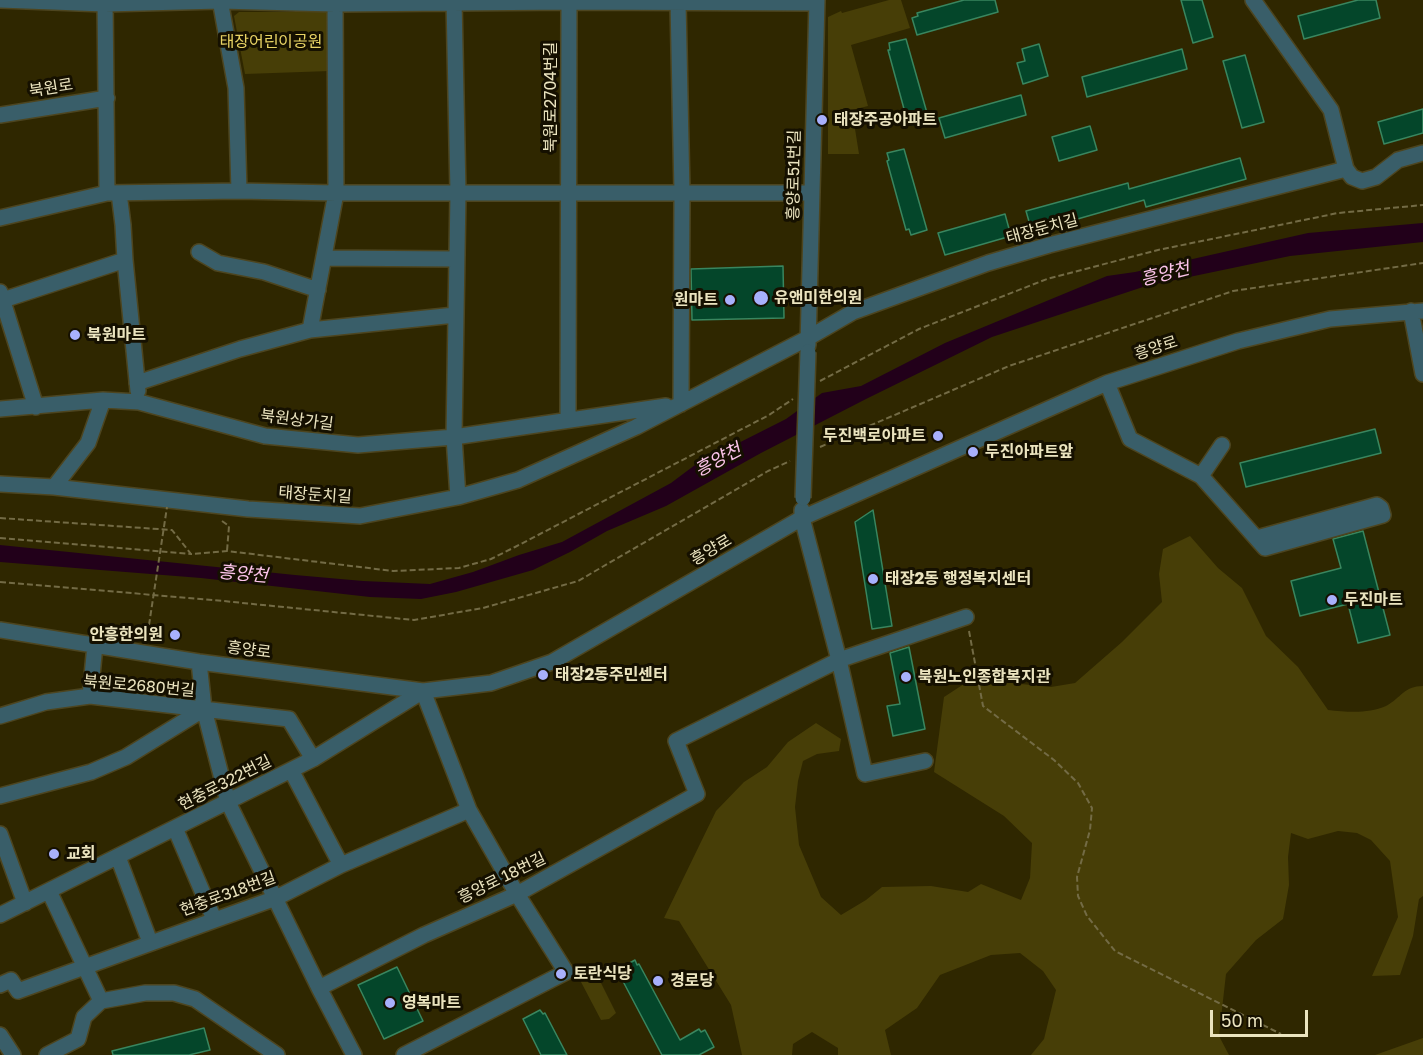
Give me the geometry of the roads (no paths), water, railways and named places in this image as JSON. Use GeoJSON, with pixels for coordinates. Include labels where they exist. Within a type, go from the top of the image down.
{"type":"FeatureCollection","features":[{"type":"Feature","properties":{"kind":"street"},"geometry":{"type":"LineString","coordinates":[[0,0],[817,2]]}},
{"type":"Feature","properties":{"kind":"street"},"geometry":{"type":"LineString","coordinates":[[220,0],[236,88],[239,191]]}},
{"type":"Feature","properties":{"kind":"street"},"geometry":{"type":"LineString","coordinates":[[1253,0],[1331,110],[1346,169],[1352,177],[1362,181],[1376,177],[1398,160],[1423,153]]}},
{"type":"Feature","properties":{"kind":"street"},"geometry":{"type":"LineString","coordinates":[[454,1],[458,193],[454,437],[458,497]]}},
{"type":"Feature","properties":{"kind":"street","name":"북원로2704번길"},"geometry":{"type":"LineString","coordinates":[[568,193],[569,1]]}},
{"type":"Feature","properties":{"kind":"street"},"geometry":{"type":"LineString","coordinates":[[105,2],[112,193],[123,225],[139,402]]}},
{"type":"Feature","properties":{"kind":"street"},"geometry":{"type":"LineString","coordinates":[[310,330],[336,193],[335,2]]}},
{"type":"Feature","properties":{"kind":"street"},"geometry":{"type":"LineString","coordinates":[[678,2],[682,192],[681,404]]}},
{"type":"Feature","properties":{"kind":"street","name":"흥양로51번길"},"geometry":{"type":"LineString","coordinates":[[802,518],[817,2]]}},
{"type":"Feature","properties":{"kind":"street","name":"북원로"},"geometry":{"type":"LineString","coordinates":[[0,115],[107,98]]}},
{"type":"Feature","properties":{"kind":"street","name":"태장둔치길"},"geometry":{"type":"LineString","coordinates":[[0,484],[54,487],[248,508],[360,516],[458,497],[518,480],[636,427],[808,345],[853,312],[988,263],[1049,245],[1346,169]]}},
{"type":"Feature","properties":{"kind":"street"},"geometry":{"type":"LineString","coordinates":[[0,218],[112,193],[239,191],[812,193]]}},
{"type":"Feature","properties":{"kind":"street"},"geometry":{"type":"LineString","coordinates":[[568,193],[568,420]]}},
{"type":"Feature","properties":{"kind":"street"},"geometry":{"type":"LineString","coordinates":[[199,252],[218,263],[264,272],[318,290]]}},
{"type":"Feature","properties":{"kind":"street"},"geometry":{"type":"LineString","coordinates":[[324,258],[456,259]]}},
{"type":"Feature","properties":{"kind":"street"},"geometry":{"type":"LineString","coordinates":[[36,407],[1,297],[125,260]]}},
{"type":"Feature","properties":{"kind":"street"},"geometry":{"type":"LineString","coordinates":[[1417,311],[1423,374]]}},
{"type":"Feature","properties":{"kind":"street","name":"흥양로"},"geometry":{"type":"LineString","coordinates":[[0,630],[199,662],[423,691],[491,683],[552,663],[802,518],[1107,383],[1238,341],[1330,319],[1417,311]]}},
{"type":"Feature","properties":{"kind":"street"},"geometry":{"type":"LineString","coordinates":[[137,383],[240,349],[310,330],[456,315]]}},
{"type":"Feature","properties":{"kind":"street"},"geometry":{"type":"LineString","coordinates":[[1107,383],[1130,439],[1201,476],[1261,543]]}},
{"type":"Feature","properties":{"kind":"street"},"geometry":{"type":"LineString","coordinates":[[54,487],[88,443],[104,400]]}},
{"type":"Feature","properties":{"kind":"street","name":"북원상가길"},"geometry":{"type":"LineString","coordinates":[[0,409],[104,400],[139,402],[266,436],[358,445],[454,437],[681,404]]}},
{"type":"Feature","properties":{"kind":"street"},"geometry":{"type":"LineString","coordinates":[[1201,476],[1222,445]]}},
{"type":"Feature","properties":{"kind":"street"},"geometry":{"type":"LineString","coordinates":[[1377,505],[1381,508],[1383,515],[1261,543],[1377,505]]}},
{"type":"Feature","properties":{"kind":"street"},"geometry":{"type":"LineString","coordinates":[[802,518],[839,660],[865,774],[925,761]]}},
{"type":"Feature","properties":{"kind":"street"},"geometry":{"type":"LineString","coordinates":[[839,660],[966,617]]}},
{"type":"Feature","properties":{"kind":"street"},"geometry":{"type":"LineString","coordinates":[[90,696],[95,645]]}},
{"type":"Feature","properties":{"kind":"street","name":"흥양로 18번길"},"geometry":{"type":"LineString","coordinates":[[319,988],[424,935],[517,894],[697,794],[676,741],[839,660]]}},
{"type":"Feature","properties":{"kind":"street"},"geometry":{"type":"LineString","coordinates":[[199,662],[204,709],[228,802],[354,1055]]}},
{"type":"Feature","properties":{"kind":"street"},"geometry":{"type":"LineString","coordinates":[[404,1055],[566,972],[517,894],[469,810],[423,691]]}},
{"type":"Feature","properties":{"kind":"street","name":"현충로322번길"},"geometry":{"type":"LineString","coordinates":[[0,915],[312,759],[423,691]]}},
{"type":"Feature","properties":{"kind":"street","name":"북원로2680번길"},"geometry":{"type":"LineString","coordinates":[[0,716],[46,702],[90,696],[204,709]]}},
{"type":"Feature","properties":{"kind":"street"},"geometry":{"type":"LineString","coordinates":[[0,796],[91,772],[126,757],[204,709],[290,719],[312,759]]}},
{"type":"Feature","properties":{"kind":"street","name":"현충로322번길"},"geometry":{"type":"LineString","coordinates":[[291,770],[341,865]]}},
{"type":"Feature","properties":{"kind":"street","name":"현충로318번길"},"geometry":{"type":"LineString","coordinates":[[0,985],[11,980],[18,991],[276,898],[341,865],[469,810]]}},
{"type":"Feature","properties":{"kind":"street","name":"현충로322번길"},"geometry":{"type":"LineString","coordinates":[[175,828],[214,919]]}},
{"type":"Feature","properties":{"kind":"street"},"geometry":{"type":"LineString","coordinates":[[0,834],[25,903]]}},
{"type":"Feature","properties":{"kind":"street"},"geometry":{"type":"LineString","coordinates":[[118,857],[150,942]]}},
{"type":"Feature","properties":{"kind":"street"},"geometry":{"type":"LineString","coordinates":[[49,891],[101,1001]]}},
{"type":"Feature","properties":{"kind":"street"},"geometry":{"type":"LineString","coordinates":[[47,1055],[78,1040],[84,1017],[101,1001],[145,993],[174,993],[195,999],[277,1055]]}},
{"type":"Feature","properties":{"kind":"street"},"geometry":{"type":"LineString","coordinates":[[0,1035],[13,1055]]}},
{"type":"Feature","properties":{"kind":"water","name":"흥양천"},"geometry":{"type":"Polygon","coordinates":[[[1423,223],[1423,242],[1290,256],[1146,286],[992,337],[761,453],[666,506],[607,531],[533,570],[456,592],[421,599],[370,597],[201,578],[0,562],[0,545],[295,575],[430,584],[562,542],[671,483],[695,465],[786,419],[822,393],[861,386],[945,343],[1107,276],[1135,272],[1308,233],[1423,223]]]}},
{"type":"Feature","properties":{"kind":"place","name":"태장주공아파트"},"geometry":{"type":"Point","coordinates":[822,120]}},
{"type":"Feature","properties":{"kind":"place","name":"유앤미한의원"},"geometry":{"type":"Point","coordinates":[761,298]}},
{"type":"Feature","properties":{"kind":"place","name":"원마트"},"geometry":{"type":"Point","coordinates":[730,300]}},
{"type":"Feature","properties":{"kind":"place","name":"북원마트"},"geometry":{"type":"Point","coordinates":[75,335]}},
{"type":"Feature","properties":{"kind":"place","name":"두진백로아파트"},"geometry":{"type":"Point","coordinates":[938,436]}},
{"type":"Feature","properties":{"kind":"place","name":"두진아파트앞"},"geometry":{"type":"Point","coordinates":[973,452]}},
{"type":"Feature","properties":{"kind":"place","name":"태장2동 행정복지센터"},"geometry":{"type":"Point","coordinates":[873,579]}},
{"type":"Feature","properties":{"kind":"place","name":"두진마트"},"geometry":{"type":"Point","coordinates":[1332,600]}},
{"type":"Feature","properties":{"kind":"place","name":"안흥한의원"},"geometry":{"type":"Point","coordinates":[175,635]}},
{"type":"Feature","properties":{"kind":"place","name":"태장2동주민센터"},"geometry":{"type":"Point","coordinates":[543,675]}},
{"type":"Feature","properties":{"kind":"place","name":"북원노인종합복지관"},"geometry":{"type":"Point","coordinates":[906,677]}},
{"type":"Feature","properties":{"kind":"place","name":"교회"},"geometry":{"type":"Point","coordinates":[54,854]}},
{"type":"Feature","properties":{"kind":"place","name":"토란식당"},"geometry":{"type":"Point","coordinates":[561,974]}},
{"type":"Feature","properties":{"kind":"place","name":"경로당"},"geometry":{"type":"Point","coordinates":[658,981]}},
{"type":"Feature","properties":{"kind":"place","name":"영복마트"},"geometry":{"type":"Point","coordinates":[390,1003]}},
{"type":"Feature","properties":{"kind":"park label","name":"태장어린이공원"},"geometry":{"type":"Point","coordinates":[271,42]}}]}
